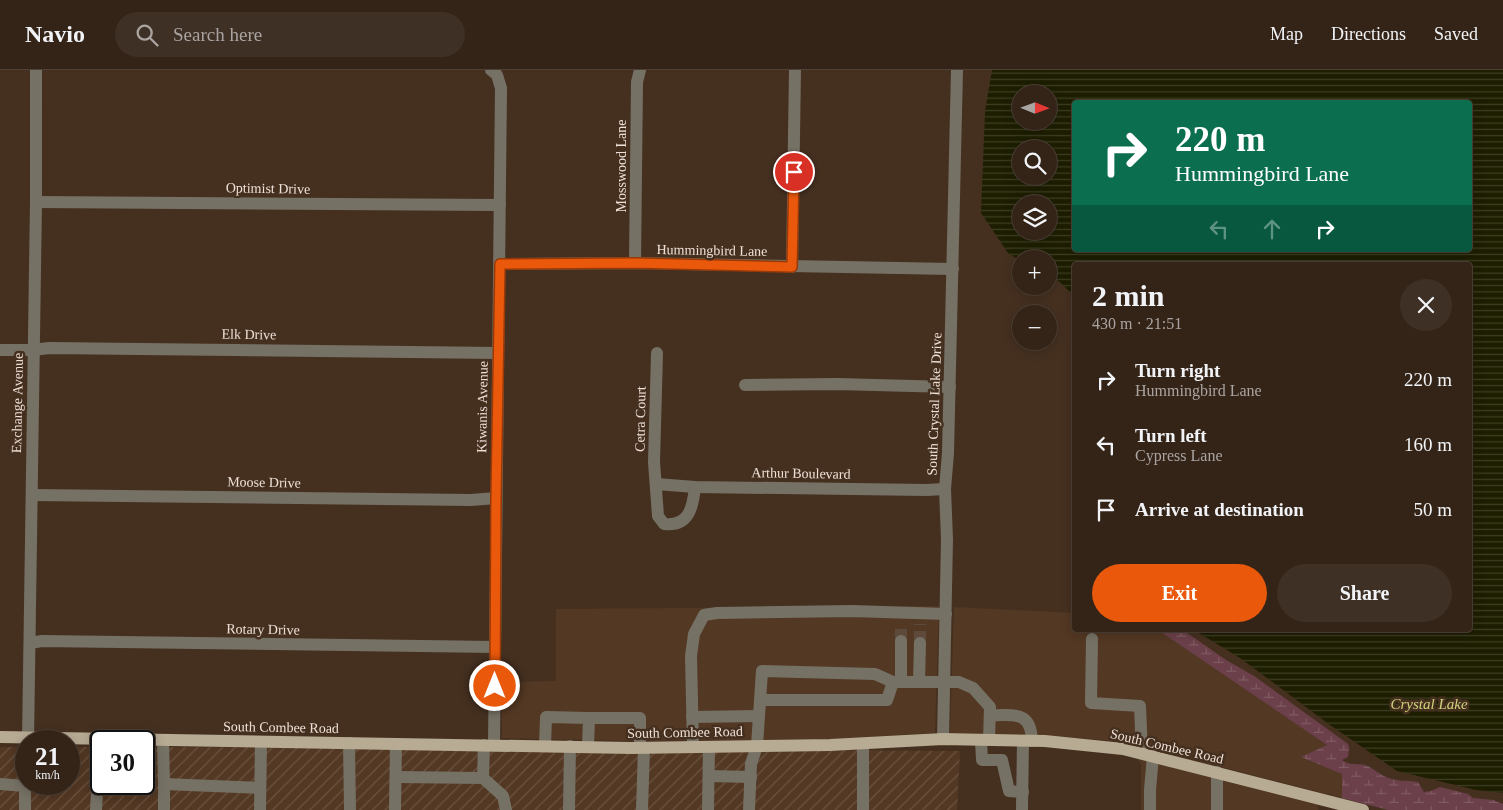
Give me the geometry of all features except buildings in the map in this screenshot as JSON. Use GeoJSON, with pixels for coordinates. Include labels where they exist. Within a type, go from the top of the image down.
{"type":"FeatureCollection","features":[{"type":"Feature","properties":{"kind":"main road","name":"South Combee Road"},"geometry":{"type":"LineString","coordinates":[[0,737],[15,738]]}},
{"type":"Feature","properties":{"kind":"main road","name":"South Combee Road"},"geometry":{"type":"LineString","coordinates":[[155,740],[642,748],[863,744],[943,739],[1028,741],[1123,749],[1217,772],[1325,805],[1363,810]]}},
{"type":"Feature","properties":{"kind":"street","name":"Exchange Avenue"},"geometry":{"type":"LineString","coordinates":[[28,730],[36,202],[36,70]]}},
{"type":"Feature","properties":{"kind":"street","name":"Mosswood Lane"},"geometry":{"type":"LineString","coordinates":[[635,263],[637,82],[640,70]]}},
{"type":"Feature","properties":{"kind":"street"},"geometry":{"type":"LineString","coordinates":[[792,267],[795,70]]}},
{"type":"Feature","properties":{"kind":"street","name":"South Crystal Lake Drive"},"geometry":{"type":"LineString","coordinates":[[943,739],[947,539],[945,489],[948,453],[958,70]]}},
{"type":"Feature","properties":{"kind":"street","name":"Kiwanis Avenue"},"geometry":{"type":"LineString","coordinates":[[483,778],[489,745],[495,647],[500,264],[502,88],[497,75],[492,71]]}},
{"type":"Feature","properties":{"kind":"street","name":"Optimist Drive"},"geometry":{"type":"LineString","coordinates":[[36,202],[500,205]]}},
{"type":"Feature","properties":{"kind":"street","name":"Hummingbird Lane"},"geometry":{"type":"LineString","coordinates":[[500,264],[635,263],[953,269]]}},
{"type":"Feature","properties":{"kind":"street","name":"Elk Drive"},"geometry":{"type":"LineString","coordinates":[[0,350],[155,348],[498,353]]}},
{"type":"Feature","properties":{"kind":"street","name":"Cetra Court"},"geometry":{"type":"LineString","coordinates":[[656,353],[654,462],[658,516],[664,524],[674,525],[690,512],[693,505],[695,487]]}},
{"type":"Feature","properties":{"kind":"street"},"geometry":{"type":"LineString","coordinates":[[745,385],[837,384],[950,387]]}},
{"type":"Feature","properties":{"kind":"street","name":"Arthur Boulevard"},"geometry":{"type":"LineString","coordinates":[[656,484],[695,487],[945,489]]}},
{"type":"Feature","properties":{"kind":"street","name":"Moose Drive"},"geometry":{"type":"LineString","coordinates":[[32,495],[471,500],[496,498]]}},
{"type":"Feature","properties":{"kind":"street"},"geometry":{"type":"LineString","coordinates":[[693,747],[691,656],[694,634],[704,616],[717,613],[852,611],[901,619],[932,614],[946,614]]}},
{"type":"Feature","properties":{"kind":"street"},"geometry":{"type":"LineString","coordinates":[[920,624],[932,614]]}},
{"type":"Feature","properties":{"kind":"street"},"geometry":{"type":"LineString","coordinates":[[1092,639],[1091,703],[1140,706],[1147,754],[1150,810]]}},
{"type":"Feature","properties":{"kind":"street","name":"Rotary Drive"},"geometry":{"type":"LineString","coordinates":[[30,643],[42,641],[495,647]]}},
{"type":"Feature","properties":{"kind":"street"},"geometry":{"type":"LineString","coordinates":[[760,700],[887,700],[897,682],[901,641]]}},
{"type":"Feature","properties":{"kind":"street"},"geometry":{"type":"LineString","coordinates":[[919,682],[920,643]]}},
{"type":"Feature","properties":{"kind":"street"},"geometry":{"type":"LineString","coordinates":[[749,810],[751,764],[756,746],[762,671],[875,674],[897,682],[959,682],[973,688],[990,707],[982,760],[1002,760],[1009,792],[1022,792]]}},
{"type":"Feature","properties":{"kind":"street"},"geometry":{"type":"LineString","coordinates":[[990,715],[1021,716],[1026,720],[1028,741],[1022,792],[1022,810]]}},
{"type":"Feature","properties":{"kind":"street"},"geometry":{"type":"LineString","coordinates":[[692,717],[759,716]]}},
{"type":"Feature","properties":{"kind":"street"},"geometry":{"type":"LineString","coordinates":[[545,746],[546,717],[640,718],[642,810]]}},
{"type":"Feature","properties":{"kind":"street"},"geometry":{"type":"LineString","coordinates":[[588,747],[589,718]]}},
{"type":"Feature","properties":{"kind":"street"},"geometry":{"type":"LineString","coordinates":[[163,740],[164,810]]}},
{"type":"Feature","properties":{"kind":"street"},"geometry":{"type":"LineString","coordinates":[[260,810],[261,742]]}},
{"type":"Feature","properties":{"kind":"street"},"geometry":{"type":"LineString","coordinates":[[349,743],[350,810]]}},
{"type":"Feature","properties":{"kind":"street"},"geometry":{"type":"LineString","coordinates":[[395,810],[396,744]]}},
{"type":"Feature","properties":{"kind":"street"},"geometry":{"type":"LineString","coordinates":[[863,744],[863,810]]}},
{"type":"Feature","properties":{"kind":"street"},"geometry":{"type":"LineString","coordinates":[[569,810],[570,746]]}},
{"type":"Feature","properties":{"kind":"street"},"geometry":{"type":"LineString","coordinates":[[708,810],[709,747]]}},
{"type":"Feature","properties":{"kind":"street"},"geometry":{"type":"LineString","coordinates":[[1217,772],[1217,810]]}},
{"type":"Feature","properties":{"kind":"street"},"geometry":{"type":"LineString","coordinates":[[709,776],[751,777]]}},
{"type":"Feature","properties":{"kind":"street"},"geometry":{"type":"LineString","coordinates":[[396,777],[483,778],[503,796],[506,810]]}},
{"type":"Feature","properties":{"kind":"street"},"geometry":{"type":"LineString","coordinates":[[0,784],[15,785]]}},
{"type":"Feature","properties":{"kind":"street"},"geometry":{"type":"LineString","coordinates":[[164,784],[260,788]]}},
{"type":"Feature","properties":{"kind":"street"},"geometry":{"type":"LineString","coordinates":[[25,795],[25,810]]}},
{"type":"Feature","properties":{"kind":"street"},"geometry":{"type":"LineString","coordinates":[[96,810],[97,795]]}},
{"type":"Feature","properties":{"kind":"shaded area"},"geometry":{"type":"Polygon","coordinates":[[[939,606],[935,733],[830,739],[632,741],[502,738],[502,682],[556,681],[556,609],[939,606]]]}},
{"type":"Feature","properties":{"kind":"shaded area"},"geometry":{"type":"Polygon","coordinates":[[[954,607],[1072,613],[1072,632],[1161,632],[1327,745],[1302,757],[1342,774],[1342,798],[1124,742],[1045,735],[950,733],[954,607]]]}},
{"type":"Feature","properties":{"kind":"shaded area"},"geometry":{"type":"Polygon","coordinates":[[[0,747],[15,747],[15,795],[80,795],[80,747],[90,747],[90,795],[155,795],[155,747],[960,751],[957,810],[0,810],[0,747]]]}},
{"type":"Feature","properties":{"kind":"shaded area"},"geometry":{"type":"Polygon","coordinates":[[[1138,759],[1318,805],[1318,810],[1141,810],[1141,764],[1138,759]]]}},
{"type":"Feature","properties":{"kind":"green space"},"geometry":{"type":"Polygon","coordinates":[[[1161,632],[1185,632],[1226,660],[1254,676],[1348,744],[1348,757],[1342,760],[1345,762],[1365,765],[1390,779],[1418,782],[1424,792],[1440,787],[1468,794],[1473,798],[1493,800],[1503,804],[1503,810],[1388,810],[1342,798],[1342,774],[1301,757],[1327,745],[1161,632]]]}},
{"type":"Feature","properties":{"kind":"water","name":"Crystal Lake"},"geometry":{"type":"Polygon","coordinates":[[[992,70],[1503,70],[1503,793],[1476,790],[1397,771],[1330,725],[1240,658],[1197,632],[1472,632],[1472,262],[1072,262],[1072,294],[1057,280],[1057,250],[1012,250],[1012,255],[1008,253],[981,213],[985,111],[992,70]]]}},
{"type":"Feature","properties":{"kind":"tunnel"},"geometry":{"type":"LineString","coordinates":[[901,624],[901,641]]}},
{"type":"Feature","properties":{"kind":"tunnel"},"geometry":{"type":"LineString","coordinates":[[920,624],[920,643]]}},
{"type":"Feature","properties":{"kind":"route"},"geometry":{"type":"LineString","coordinates":[[495,686],[500,264],[635,263],[792,267],[794,172]]}}]}
